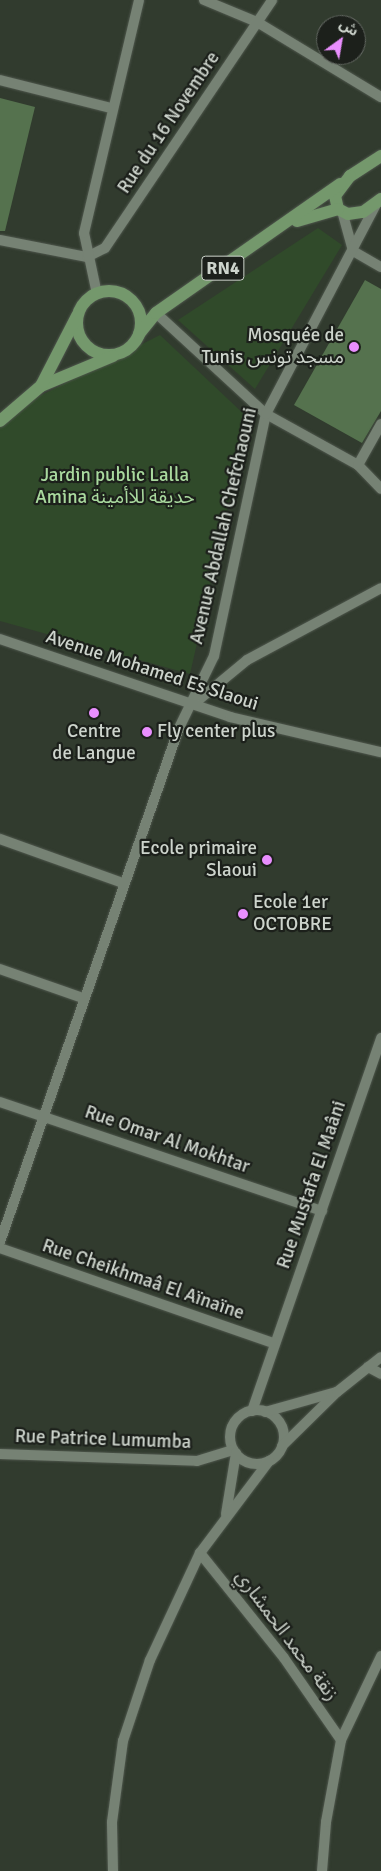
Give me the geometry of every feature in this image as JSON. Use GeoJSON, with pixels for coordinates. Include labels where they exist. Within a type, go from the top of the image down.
{"type":"FeatureCollection","features":[{"type":"Feature","properties":{"kind":"main road","name":"RN4"},"geometry":{"type":"LineString","coordinates":[[0,421],[41,386],[130,348],[156,313],[290,223],[380,156]]}},
{"type":"Feature","properties":{"kind":"main road"},"geometry":{"type":"LineString","coordinates":[[340,184],[335,196],[340,210]]}},
{"type":"Feature","properties":{"kind":"main road","name":"RN4"},"geometry":{"type":"LineString","coordinates":[[290,223],[340,210],[355,214],[379,201]]}},
{"type":"Feature","properties":{"kind":"main road"},"geometry":{"type":"LineString","coordinates":[[97,294],[121,293],[138,310],[156,313]]}},
{"type":"Feature","properties":{"kind":"main road","name":"RN4"},"geometry":{"type":"LineString","coordinates":[[41,386],[84,303],[97,294]]}},
{"type":"Feature","properties":{"kind":"main road"},"geometry":{"type":"LineString","coordinates":[[138,310],[139,334]]}},
{"type":"Feature","properties":{"kind":"main road"},"geometry":{"type":"LineString","coordinates":[[78,315],[78,331],[86,345],[100,354],[116,355]]}},
{"type":"Feature","properties":{"kind":"street"},"geometry":{"type":"LineString","coordinates":[[97,294],[87,257],[84,233],[111,108],[139,0]]}},
{"type":"Feature","properties":{"kind":"street"},"geometry":{"type":"LineString","coordinates":[[204,0],[257,22],[381,97]]}},
{"type":"Feature","properties":{"kind":"street","name":"Rue du 16 Novembre"},"geometry":{"type":"LineString","coordinates":[[87,257],[97,254],[112,239],[272,0]]}},
{"type":"Feature","properties":{"kind":"street"},"geometry":{"type":"LineString","coordinates":[[0,80],[111,108]]}},
{"type":"Feature","properties":{"kind":"street","name":"Avenue Abdallah Chefchaouni"},"geometry":{"type":"LineString","coordinates":[[193,705],[214,656],[266,414],[379,201]]}},
{"type":"Feature","properties":{"kind":"street"},"geometry":{"type":"LineString","coordinates":[[340,210],[353,251],[381,267]]}},
{"type":"Feature","properties":{"kind":"street"},"geometry":{"type":"LineString","coordinates":[[0,240],[87,257]]}},
{"type":"Feature","properties":{"kind":"street"},"geometry":{"type":"LineString","coordinates":[[156,313],[266,414],[358,465],[381,489]]}},
{"type":"Feature","properties":{"kind":"street"},"geometry":{"type":"LineString","coordinates":[[358,465],[381,424]]}},
{"type":"Feature","properties":{"kind":"street"},"geometry":{"type":"LineString","coordinates":[[0,1242],[123,883],[179,728],[193,705],[247,660],[306,632],[381,588]]}},
{"type":"Feature","properties":{"kind":"street","name":"Avenue Mohamed Es Slaoui"},"geometry":{"type":"LineString","coordinates":[[0,639],[193,705],[292,733],[381,752]]}},
{"type":"Feature","properties":{"kind":"street"},"geometry":{"type":"LineString","coordinates":[[0,839],[123,883]]}},
{"type":"Feature","properties":{"kind":"street"},"geometry":{"type":"LineString","coordinates":[[0,968],[83,998]]}},
{"type":"Feature","properties":{"kind":"street","name":"Rue Mustafa El Maâni"},"geometry":{"type":"LineString","coordinates":[[252,1411],[381,1038]]}},
{"type":"Feature","properties":{"kind":"street","name":"Rue Omar Al Mokhtar"},"geometry":{"type":"LineString","coordinates":[[0,1102],[322,1212]]}},
{"type":"Feature","properties":{"kind":"street","name":"Rue Cheikhmaâ El Aïnaïne"},"geometry":{"type":"LineString","coordinates":[[0,1248],[275,1344]]}},
{"type":"Feature","properties":{"kind":"street"},"geometry":{"type":"LineString","coordinates":[[113,1871],[112,1822],[123,1741],[150,1660],[200,1553],[226,1516],[282,1446],[337,1392],[381,1357]]}},
{"type":"Feature","properties":{"kind":"street"},"geometry":{"type":"LineString","coordinates":[[368,1367],[381,1374]]}},
{"type":"Feature","properties":{"kind":"street"},"geometry":{"type":"LineString","coordinates":[[226,1516],[234,1452],[232,1426],[240,1416],[252,1411],[265,1412],[337,1392]]}},
{"type":"Feature","properties":{"kind":"street"},"geometry":{"type":"LineString","coordinates":[[265,1412],[281,1426],[282,1446]]}},
{"type":"Feature","properties":{"kind":"street"},"geometry":{"type":"LineString","coordinates":[[234,1452],[251,1463],[269,1461]]}},
{"type":"Feature","properties":{"kind":"street","name":"Rue Patrice Lumumba"},"geometry":{"type":"LineString","coordinates":[[0,1454],[197,1461],[234,1452]]}},
{"type":"Feature","properties":{"kind":"street","name":"زنقة محمد الحمشاري"},"geometry":{"type":"LineString","coordinates":[[200,1553],[284,1658],[341,1740]]}},
{"type":"Feature","properties":{"kind":"street"},"geometry":{"type":"LineString","coordinates":[[322,1871],[326,1822],[341,1740],[381,1656]]}},
{"type":"Feature","properties":{"kind":"green space"},"geometry":{"type":"Polygon","coordinates":[[[318,228],[342,245],[255,389],[178,320],[318,228]]]}},
{"type":"Feature","properties":{"kind":"green space","name":"Jardin public Lalla Amina حديقة للاأمينة"},"geometry":{"type":"Polygon","coordinates":[[[160,335],[248,418],[190,674],[0,621],[0,425],[24,404],[160,335]]]}},
{"type":"Feature","properties":{"kind":"building"},"geometry":{"type":"Polygon","coordinates":[[[0,98],[35,107],[5,231],[0,231],[0,98]]]}},
{"type":"Feature","properties":{"kind":"building","name":"Mosquée de Tunis مسجد تونس"},"geometry":{"type":"Polygon","coordinates":[[[365,280],[381,289],[381,411],[362,443],[294,405],[365,280]]]}},
{"type":"Feature","properties":{"kind":"place","name":"Mosquée de Tunis مسجد تونس"},"geometry":{"type":"Point","coordinates":[354,347]}},
{"type":"Feature","properties":{"kind":"place","name":"Centre de Langue"},"geometry":{"type":"Point","coordinates":[94,713]}},
{"type":"Feature","properties":{"kind":"place","name":"Fly center plus"},"geometry":{"type":"Point","coordinates":[147,732]}},
{"type":"Feature","properties":{"kind":"place","name":"Ecole primaire Slaoui"},"geometry":{"type":"Point","coordinates":[267,860]}},
{"type":"Feature","properties":{"kind":"place","name":"Ecole 1er OCTOBRE"},"geometry":{"type":"Point","coordinates":[243,914]}}]}
